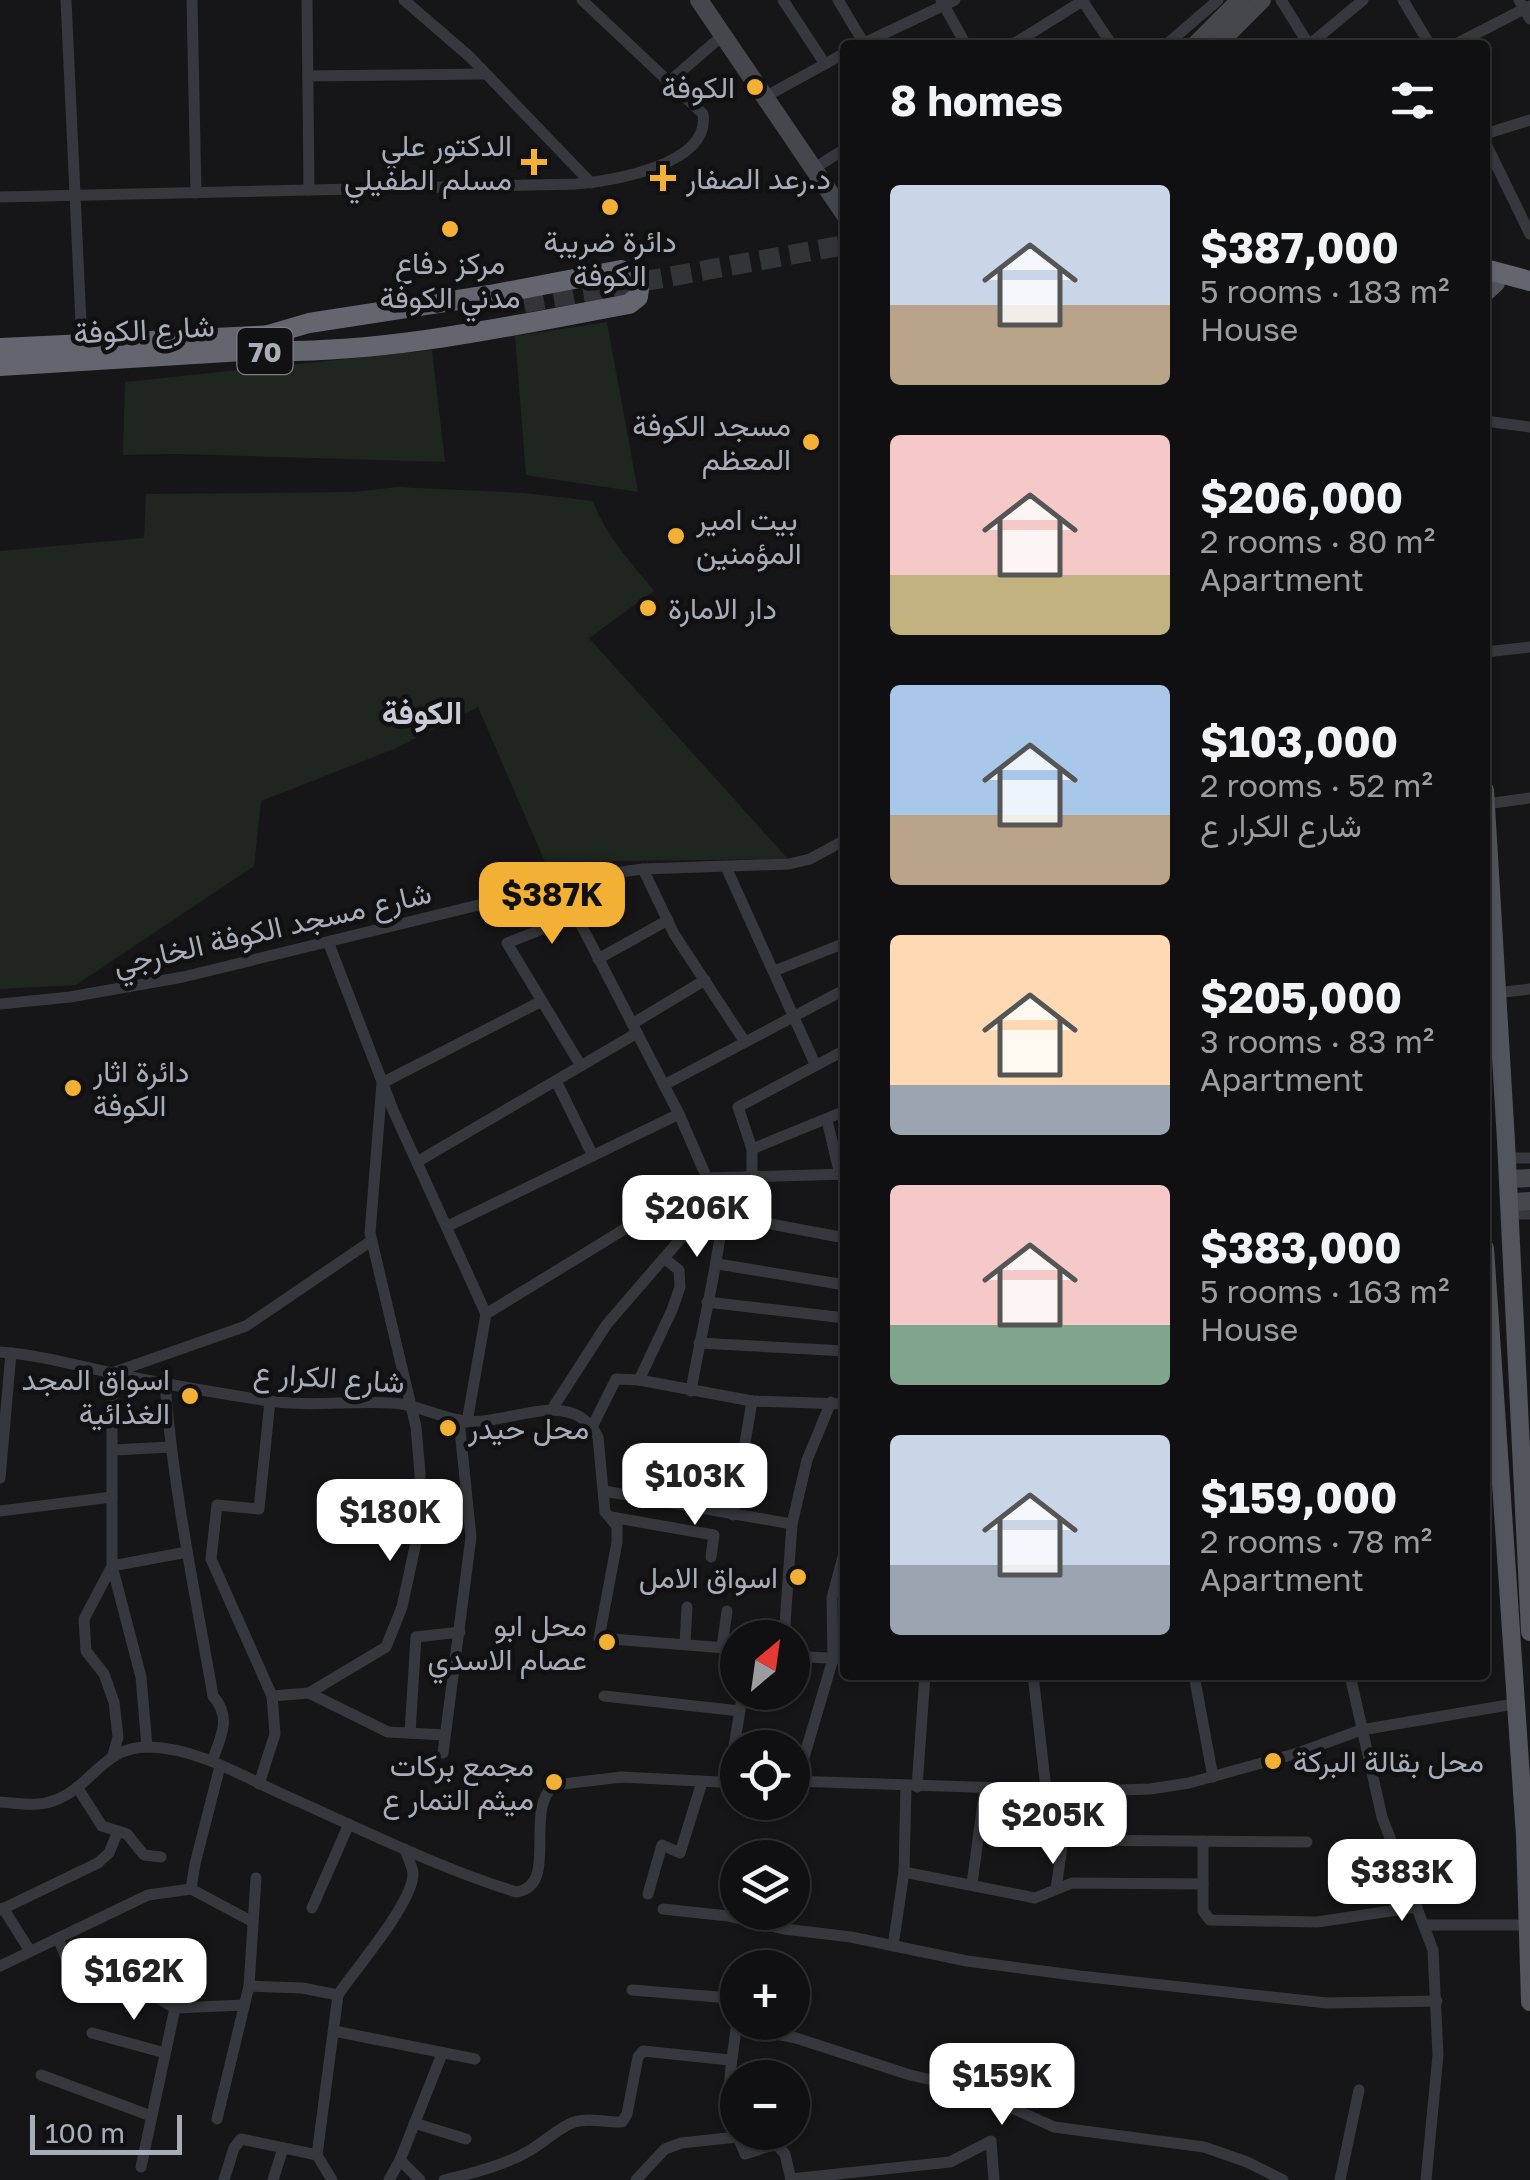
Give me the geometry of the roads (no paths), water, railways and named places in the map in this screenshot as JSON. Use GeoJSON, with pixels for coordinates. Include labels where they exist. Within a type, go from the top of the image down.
{"type":"FeatureCollection","features":[{"type":"Feature","properties":{"kind":"highway"},"geometry":{"type":"LineString","coordinates":[[620,270],[634,274],[640,288],[638,297],[629,304],[446,336],[330,352],[264,344],[308,323],[620,270]]}},
{"type":"Feature","properties":{"kind":"highway"},"geometry":{"type":"LineString","coordinates":[[1490,281],[1530,281]]}},
{"type":"Feature","properties":{"kind":"highway"},"geometry":{"type":"LineString","coordinates":[[1490,282],[1530,292]]}},
{"type":"Feature","properties":{"kind":"highway","name":"شارع الكوفة"},"geometry":{"type":"LineString","coordinates":[[0,366],[264,344],[526,307]]}},
{"type":"Feature","properties":{"kind":"highway","name":"شارع الكوفة"},"geometry":{"type":"LineString","coordinates":[[0,348],[264,344]]}},
{"type":"Feature","properties":{"kind":"main road"},"geometry":{"type":"LineString","coordinates":[[699,0],[840,208]]}},
{"type":"Feature","properties":{"kind":"main road"},"geometry":{"type":"LineString","coordinates":[[1201,40],[1240,0]]}},
{"type":"Feature","properties":{"kind":"main road"},"geometry":{"type":"LineString","coordinates":[[1222,40],[1262,0]]}},
{"type":"Feature","properties":{"kind":"main road"},"geometry":{"type":"LineString","coordinates":[[1490,888],[1524,1416],[1530,1632]]}},
{"type":"Feature","properties":{"kind":"main road"},"geometry":{"type":"LineString","coordinates":[[1508,1179],[1530,1178]]}},
{"type":"Feature","properties":{"kind":"main road"},"geometry":{"type":"LineString","coordinates":[[1490,1236],[1498,1238],[1510,1216],[1530,1201]]}},
{"type":"Feature","properties":{"kind":"main road"},"geometry":{"type":"LineString","coordinates":[[1490,1275],[1498,1271],[1512,1276]]}},
{"type":"Feature","properties":{"kind":"main road"},"geometry":{"type":"LineString","coordinates":[[1490,1402],[1525,1836],[1530,2002]]}},
{"type":"Feature","properties":{"kind":"street"},"geometry":{"type":"LineString","coordinates":[[66,0],[82,346]]}},
{"type":"Feature","properties":{"kind":"street"},"geometry":{"type":"LineString","coordinates":[[192,0],[196,193]]}},
{"type":"Feature","properties":{"kind":"street"},"geometry":{"type":"LineString","coordinates":[[307,0],[309,190]]}},
{"type":"Feature","properties":{"kind":"street"},"geometry":{"type":"LineString","coordinates":[[404,0],[485,74],[590,183]]}},
{"type":"Feature","properties":{"kind":"street"},"geometry":{"type":"LineString","coordinates":[[0,197],[590,183],[649,170],[698,139],[703,114],[582,0]]}},
{"type":"Feature","properties":{"kind":"street"},"geometry":{"type":"LineString","coordinates":[[783,0],[825,64]]}},
{"type":"Feature","properties":{"kind":"street"},"geometry":{"type":"LineString","coordinates":[[838,0],[861,40]]}},
{"type":"Feature","properties":{"kind":"street"},"geometry":{"type":"LineString","coordinates":[[1020,40],[1083,0],[1109,40]]}},
{"type":"Feature","properties":{"kind":"street"},"geometry":{"type":"LineString","coordinates":[[1172,40],[1218,0]]}},
{"type":"Feature","properties":{"kind":"street"},"geometry":{"type":"LineString","coordinates":[[1281,0],[1306,40]]}},
{"type":"Feature","properties":{"kind":"street"},"geometry":{"type":"LineString","coordinates":[[1315,40],[1363,0]]}},
{"type":"Feature","properties":{"kind":"street"},"geometry":{"type":"LineString","coordinates":[[1403,0],[1427,40]]}},
{"type":"Feature","properties":{"kind":"street"},"geometry":{"type":"LineString","coordinates":[[871,40],[947,2],[964,40]]}},
{"type":"Feature","properties":{"kind":"street"},"geometry":{"type":"LineString","coordinates":[[1464,40],[1526,8]]}},
{"type":"Feature","properties":{"kind":"street"},"geometry":{"type":"LineString","coordinates":[[670,81],[723,35]]}},
{"type":"Feature","properties":{"kind":"street"},"geometry":{"type":"LineString","coordinates":[[763,98],[840,56]]}},
{"type":"Feature","properties":{"kind":"street"},"geometry":{"type":"LineString","coordinates":[[308,76],[485,74]]}},
{"type":"Feature","properties":{"kind":"street"},"geometry":{"type":"LineString","coordinates":[[1490,132],[1530,120]]}},
{"type":"Feature","properties":{"kind":"street"},"geometry":{"type":"LineString","coordinates":[[814,169],[840,152]]}},
{"type":"Feature","properties":{"kind":"street"},"geometry":{"type":"LineString","coordinates":[[1490,152],[1530,234]]}},
{"type":"Feature","properties":{"kind":"street"},"geometry":{"type":"LineString","coordinates":[[1490,422],[1530,427]]}},
{"type":"Feature","properties":{"kind":"street"},"geometry":{"type":"LineString","coordinates":[[1490,652],[1530,648]]}},
{"type":"Feature","properties":{"kind":"street"},"geometry":{"type":"LineString","coordinates":[[1490,803],[1530,798]]}},
{"type":"Feature","properties":{"kind":"street","name":"شارع مسجد الكوفة الخارجي"},"geometry":{"type":"LineString","coordinates":[[0,1004],[70,997],[164,980],[643,869],[789,864],[810,859],[840,843]]}},
{"type":"Feature","properties":{"kind":"street"},"geometry":{"type":"LineString","coordinates":[[726,867],[815,1064]]}},
{"type":"Feature","properties":{"kind":"street"},"geometry":{"type":"LineString","coordinates":[[643,869],[668,920],[745,1042]]}},
{"type":"Feature","properties":{"kind":"street"},"geometry":{"type":"LineString","coordinates":[[560,886],[680,1114],[723,1216],[718,1264],[691,1391]]}},
{"type":"Feature","properties":{"kind":"street"},"geometry":{"type":"LineString","coordinates":[[576,916],[507,943],[581,1066]]}},
{"type":"Feature","properties":{"kind":"street"},"geometry":{"type":"LineString","coordinates":[[598,959],[668,920]]}},
{"type":"Feature","properties":{"kind":"street"},"geometry":{"type":"LineString","coordinates":[[329,944],[382,1083],[486,1314],[463,1421],[471,1537],[443,1753]]}},
{"type":"Feature","properties":{"kind":"street"},"geometry":{"type":"LineString","coordinates":[[774,971],[840,945]]}},
{"type":"Feature","properties":{"kind":"street"},"geometry":{"type":"LineString","coordinates":[[417,1162],[581,1066],[705,980]]}},
{"type":"Feature","properties":{"kind":"street"},"geometry":{"type":"LineString","coordinates":[[1495,992],[1530,988]]}},
{"type":"Feature","properties":{"kind":"street"},"geometry":{"type":"LineString","coordinates":[[664,1085],[840,992]]}},
{"type":"Feature","properties":{"kind":"street"},"geometry":{"type":"LineString","coordinates":[[382,1083],[540,1002]]}},
{"type":"Feature","properties":{"kind":"street"},"geometry":{"type":"LineString","coordinates":[[752,1175],[752,1148],[738,1107],[840,1052]]}},
{"type":"Feature","properties":{"kind":"street"},"geometry":{"type":"LineString","coordinates":[[556,1081],[593,1156]]}},
{"type":"Feature","properties":{"kind":"street"},"geometry":{"type":"LineString","coordinates":[[272,1696],[308,1694],[386,1647],[402,1607],[419,1528],[417,1442],[371,1240],[382,1083]]}},
{"type":"Feature","properties":{"kind":"street"},"geometry":{"type":"LineString","coordinates":[[448,1226],[680,1114]]}},
{"type":"Feature","properties":{"kind":"street"},"geometry":{"type":"LineString","coordinates":[[752,1148],[840,1114]]}},
{"type":"Feature","properties":{"kind":"street"},"geometry":{"type":"LineString","coordinates":[[827,1120],[840,1164]]}},
{"type":"Feature","properties":{"kind":"street"},"geometry":{"type":"LineString","coordinates":[[1506,1158],[1530,1158]]}},
{"type":"Feature","properties":{"kind":"street"},"geometry":{"type":"LineString","coordinates":[[486,1314],[708,1178],[840,1174]]}},
{"type":"Feature","properties":{"kind":"street"},"geometry":{"type":"LineString","coordinates":[[715,1199],[607,1324],[552,1409],[570,1412],[592,1427],[598,1437],[605,1512],[616,1526],[617,1542],[599,1638],[720,1647]]}},
{"type":"Feature","properties":{"kind":"street"},"geometry":{"type":"LineString","coordinates":[[1510,1216],[1530,1214]]}},
{"type":"Feature","properties":{"kind":"street"},"geometry":{"type":"LineString","coordinates":[[723,1216],[840,1237]]}},
{"type":"Feature","properties":{"kind":"street"},"geometry":{"type":"LineString","coordinates":[[147,1747],[142,1678],[112,1566],[112,1373],[246,1326],[371,1240]]}},
{"type":"Feature","properties":{"kind":"street"},"geometry":{"type":"LineString","coordinates":[[639,1380],[680,1287],[679,1270],[664,1258]]}},
{"type":"Feature","properties":{"kind":"street"},"geometry":{"type":"LineString","coordinates":[[718,1264],[840,1285]]}},
{"type":"Feature","properties":{"kind":"street"},"geometry":{"type":"LineString","coordinates":[[707,1302],[840,1317]]}},
{"type":"Feature","properties":{"kind":"street"},"geometry":{"type":"LineString","coordinates":[[699,1342],[840,1350]]}},
{"type":"Feature","properties":{"kind":"street"},"geometry":{"type":"LineString","coordinates":[[0,1478],[5,1352]]}},
{"type":"Feature","properties":{"kind":"street","name":"شارع الكرار ع"},"geometry":{"type":"LineString","coordinates":[[5,1352],[311,1407],[364,1402],[409,1405],[463,1421],[496,1422],[552,1409]]}},
{"type":"Feature","properties":{"kind":"street"},"geometry":{"type":"LineString","coordinates":[[592,1427],[616,1379],[752,1401],[840,1403]]}},
{"type":"Feature","properties":{"kind":"street"},"geometry":{"type":"LineString","coordinates":[[166,1383],[170,1447],[187,1552],[213,1696],[224,1713],[192,1889]]}},
{"type":"Feature","properties":{"kind":"street"},"geometry":{"type":"LineString","coordinates":[[732,1515],[752,1401]]}},
{"type":"Feature","properties":{"kind":"street"},"geometry":{"type":"LineString","coordinates":[[259,1784],[275,1734],[272,1696],[210,1559],[217,1506],[258,1508],[270,1402]]}},
{"type":"Feature","properties":{"kind":"street"},"geometry":{"type":"LineString","coordinates":[[785,1620],[792,1524],[807,1460],[831,1402]]}},
{"type":"Feature","properties":{"kind":"street"},"geometry":{"type":"LineString","coordinates":[[114,1450],[170,1447]]}},
{"type":"Feature","properties":{"kind":"street"},"geometry":{"type":"LineString","coordinates":[[604,1491],[792,1524]]}},
{"type":"Feature","properties":{"kind":"street"},"geometry":{"type":"LineString","coordinates":[[420,1500],[466,1492]]}},
{"type":"Feature","properties":{"kind":"street"},"geometry":{"type":"LineString","coordinates":[[0,1511],[112,1497]]}},
{"type":"Feature","properties":{"kind":"street"},"geometry":{"type":"LineString","coordinates":[[611,1517],[714,1535],[711,1558]]}},
{"type":"Feature","properties":{"kind":"street"},"geometry":{"type":"LineString","coordinates":[[112,1566],[187,1552]]}},
{"type":"Feature","properties":{"kind":"street"},"geometry":{"type":"LineString","coordinates":[[112,1566],[84,1620],[86,1651],[104,1674],[114,1702],[118,1736],[113,1755]]}},
{"type":"Feature","properties":{"kind":"street"},"geometry":{"type":"LineString","coordinates":[[810,1739],[839,1659],[839,1599]]}},
{"type":"Feature","properties":{"kind":"street"},"geometry":{"type":"LineString","coordinates":[[685,1643],[686,1608]]}},
{"type":"Feature","properties":{"kind":"street"},"geometry":{"type":"LineString","coordinates":[[726,1620],[727,1611]]}},
{"type":"Feature","properties":{"kind":"street"},"geometry":{"type":"LineString","coordinates":[[410,1733],[416,1637],[460,1632]]}},
{"type":"Feature","properties":{"kind":"street"},"geometry":{"type":"LineString","coordinates":[[810,1657],[839,1659]]}},
{"type":"Feature","properties":{"kind":"street"},"geometry":{"type":"LineString","coordinates":[[893,1946],[924,1680]]}},
{"type":"Feature","properties":{"kind":"street"},"geometry":{"type":"LineString","coordinates":[[1034,1680],[1046,1789]]}},
{"type":"Feature","properties":{"kind":"street"},"geometry":{"type":"LineString","coordinates":[[1195,1680],[1213,1776]]}},
{"type":"Feature","properties":{"kind":"street"},"geometry":{"type":"LineString","coordinates":[[1351,1680],[1382,1817],[1432,1950],[1437,2001],[1437,2081],[1426,2180]]}},
{"type":"Feature","properties":{"kind":"street"},"geometry":{"type":"LineString","coordinates":[[308,1694],[388,1732],[446,1736]]}},
{"type":"Feature","properties":{"kind":"street"},"geometry":{"type":"LineString","coordinates":[[604,1696],[740,1712],[738,1730]]}},
{"type":"Feature","properties":{"kind":"street"},"geometry":{"type":"LineString","coordinates":[[810,1782],[1150,1789],[1298,1754],[1361,1730],[1514,1704]]}},
{"type":"Feature","properties":{"kind":"street"},"geometry":{"type":"LineString","coordinates":[[0,1802],[49,1802],[78,1787],[113,1755],[147,1747],[179,1750],[405,1850],[522,1892],[537,1879],[541,1805],[554,1785],[604,1778],[720,1783]]}},
{"type":"Feature","properties":{"kind":"street"},"geometry":{"type":"LineString","coordinates":[[648,1894],[662,1846],[680,1853],[702,1782]]}},
{"type":"Feature","properties":{"kind":"street"},"geometry":{"type":"LineString","coordinates":[[78,1787],[102,1826],[127,1834],[144,1855],[160,1857]]}},
{"type":"Feature","properties":{"kind":"street"},"geometry":{"type":"LineString","coordinates":[[972,1884],[985,1788]]}},
{"type":"Feature","properties":{"kind":"street"},"geometry":{"type":"LineString","coordinates":[[1056,1890],[1070,1790]]}},
{"type":"Feature","properties":{"kind":"street"},"geometry":{"type":"LineString","coordinates":[[312,1908],[349,1824]]}},
{"type":"Feature","properties":{"kind":"street"},"geometry":{"type":"LineString","coordinates":[[30,1952],[2,1909],[98,1863],[109,1853],[118,1831]]}},
{"type":"Feature","properties":{"kind":"street"},"geometry":{"type":"LineString","coordinates":[[1064,1840],[1307,1842]]}},
{"type":"Feature","properties":{"kind":"street"},"geometry":{"type":"LineString","coordinates":[[1203,1842],[1203,1911],[1214,1920],[1317,1922],[1417,1906]]}},
{"type":"Feature","properties":{"kind":"street"},"geometry":{"type":"LineString","coordinates":[[332,2180],[318,2155],[338,1995],[399,1910],[411,1886],[413,1875],[405,1850]]}},
{"type":"Feature","properties":{"kind":"street"},"geometry":{"type":"LineString","coordinates":[[904,1872],[1035,1898],[1077,1882],[1203,1884]]}},
{"type":"Feature","properties":{"kind":"street"},"geometry":{"type":"LineString","coordinates":[[217,2119],[248,1986],[256,1878]]}},
{"type":"Feature","properties":{"kind":"street"},"geometry":{"type":"LineString","coordinates":[[0,1966],[148,1895],[192,1889],[253,1922]]}},
{"type":"Feature","properties":{"kind":"street"},"geometry":{"type":"LineString","coordinates":[[663,1909],[728,1916],[967,1962],[1311,2002],[1437,2001]]}},
{"type":"Feature","properties":{"kind":"street"},"geometry":{"type":"LineString","coordinates":[[1424,1925],[1526,1925]]}},
{"type":"Feature","properties":{"kind":"street"},"geometry":{"type":"LineString","coordinates":[[58,1938],[75,1980],[128,1980],[175,2008],[244,2005]]}},
{"type":"Feature","properties":{"kind":"street"},"geometry":{"type":"LineString","coordinates":[[248,1986],[302,1988],[338,1995]]}},
{"type":"Feature","properties":{"kind":"street"},"geometry":{"type":"LineString","coordinates":[[632,1990],[720,1997]]}},
{"type":"Feature","properties":{"kind":"street"},"geometry":{"type":"LineString","coordinates":[[141,2167],[175,2008]]}},
{"type":"Feature","properties":{"kind":"street"},"geometry":{"type":"LineString","coordinates":[[334,2031],[475,2059]]}},
{"type":"Feature","properties":{"kind":"street"},"geometry":{"type":"LineString","coordinates":[[92,2034],[165,2053]]}},
{"type":"Feature","properties":{"kind":"street"},"geometry":{"type":"LineString","coordinates":[[444,2180],[471,2177],[526,2153],[552,2133],[574,2123],[622,2122],[638,2056],[643,2051],[730,2060],[734,2040]]}},
{"type":"Feature","properties":{"kind":"street"},"geometry":{"type":"LineString","coordinates":[[802,2040],[910,2075],[968,2088],[1054,2127],[1204,2148],[1247,2162],[1282,2180]]}},
{"type":"Feature","properties":{"kind":"street"},"geometry":{"type":"LineString","coordinates":[[389,2180],[442,2054]]}},
{"type":"Feature","properties":{"kind":"street"},"geometry":{"type":"LineString","coordinates":[[41,2076],[151,2116]]}},
{"type":"Feature","properties":{"kind":"street"},"geometry":{"type":"LineString","coordinates":[[1340,2180],[1359,2090]]}},
{"type":"Feature","properties":{"kind":"street"},"geometry":{"type":"LineString","coordinates":[[414,2122],[466,2139]]}},
{"type":"Feature","properties":{"kind":"street"},"geometry":{"type":"LineString","coordinates":[[224,2180],[234,2148],[241,2139],[318,2155]]}},
{"type":"Feature","properties":{"kind":"street"},"geometry":{"type":"LineString","coordinates":[[636,2180],[665,2149],[681,2142],[720,2139]]}},
{"type":"Feature","properties":{"kind":"street"},"geometry":{"type":"LineString","coordinates":[[781,2150],[791,2180],[950,2162],[991,2141],[994,2180]]}},
{"type":"Feature","properties":{"kind":"street"},"geometry":{"type":"LineString","coordinates":[[274,2180],[283,2148]]}},
{"type":"Feature","properties":{"kind":"street"},"geometry":{"type":"LineString","coordinates":[[400,2160],[420,2180]]}},
{"type":"Feature","properties":{"kind":"tunnel"},"geometry":{"type":"LineString","coordinates":[[524,303],[840,246]]}},
{"type":"Feature","properties":{"kind":"place","name":"الكوفة"},"geometry":{"type":"Point","coordinates":[755,87]}},
{"type":"Feature","properties":{"kind":"place","name":"الدكتور علي مسلم الطفيلي"},"geometry":{"type":"Point","coordinates":[534,162]}},
{"type":"Feature","properties":{"kind":"place","name":"د.رعد الصفار"},"geometry":{"type":"Point","coordinates":[663,178]}},
{"type":"Feature","properties":{"kind":"place","name":"دائرة ضريبة الكوفة"},"geometry":{"type":"Point","coordinates":[610,207]}},
{"type":"Feature","properties":{"kind":"place","name":"مركز دفاع مدني الكوفة"},"geometry":{"type":"Point","coordinates":[450,229]}},
{"type":"Feature","properties":{"kind":"place","name":"مسجد الكوفة المعظم"},"geometry":{"type":"Point","coordinates":[811,442]}},
{"type":"Feature","properties":{"kind":"place","name":"بيت امير المؤمنين"},"geometry":{"type":"Point","coordinates":[676,536]}},
{"type":"Feature","properties":{"kind":"place","name":"دار الامارة"},"geometry":{"type":"Point","coordinates":[648,608]}},
{"type":"Feature","properties":{"kind":"place","name":"دائرة اثار الكوفة"},"geometry":{"type":"Point","coordinates":[73,1088]}},
{"type":"Feature","properties":{"kind":"place","name":"اسواق المجد الغذائية"},"geometry":{"type":"Point","coordinates":[190,1396]}},
{"type":"Feature","properties":{"kind":"place","name":"محل حيدر"},"geometry":{"type":"Point","coordinates":[448,1428]}},
{"type":"Feature","properties":{"kind":"place","name":"اسواق الامل"},"geometry":{"type":"Point","coordinates":[798,1577]}},
{"type":"Feature","properties":{"kind":"place","name":"محل ابو عصام الاسدي"},"geometry":{"type":"Point","coordinates":[607,1642]}},
{"type":"Feature","properties":{"kind":"place","name":"محل بقالة البركة"},"geometry":{"type":"Point","coordinates":[1273,1761]}},
{"type":"Feature","properties":{"kind":"place","name":"مجمع بركات ميثم التمار ع"},"geometry":{"type":"Point","coordinates":[554,1782]}},
{"type":"Feature","properties":{"kind":"district","name":"الكوفة"},"geometry":{"type":"Point","coordinates":[422,712]}}]}
